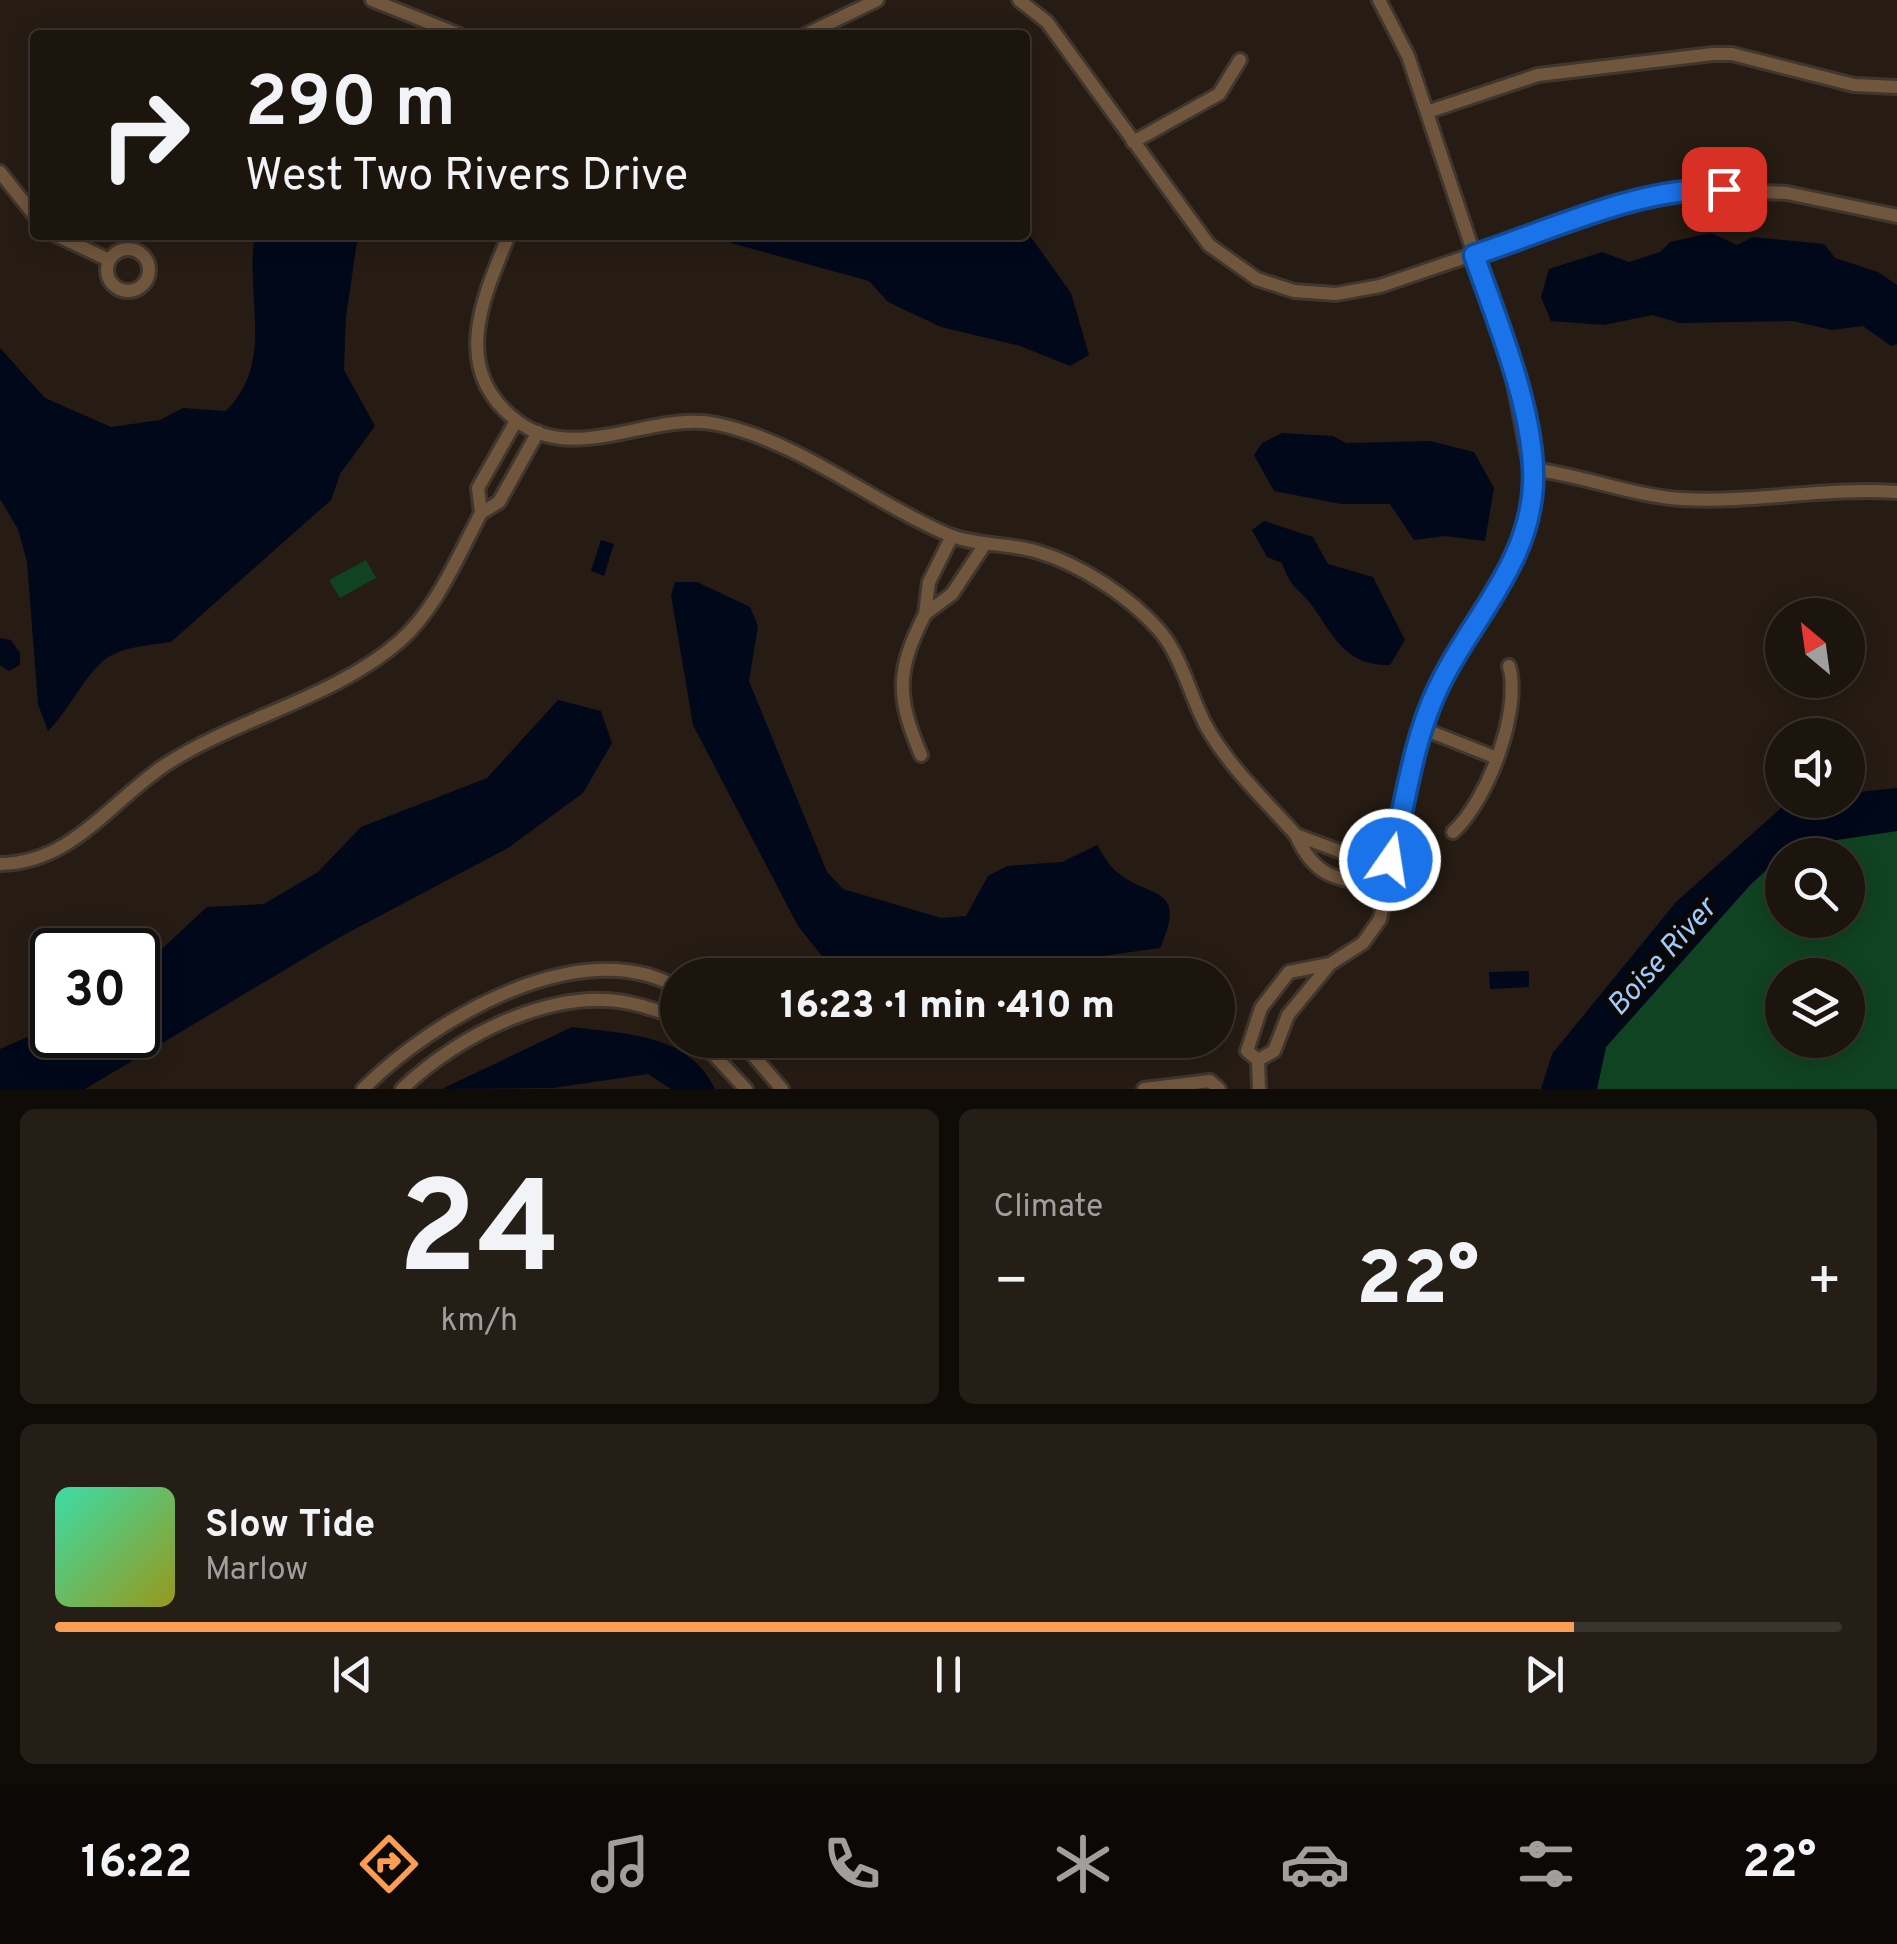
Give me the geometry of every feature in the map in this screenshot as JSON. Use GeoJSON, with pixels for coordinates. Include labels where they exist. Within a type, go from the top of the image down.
{"type":"FeatureCollection","features":[{"type":"Feature","properties":{"kind":"street"},"geometry":{"type":"LineString","coordinates":[[372,0],[447,30]]}},
{"type":"Feature","properties":{"kind":"street"},"geometry":{"type":"LineString","coordinates":[[815,30],[878,0]]}},
{"type":"Feature","properties":{"kind":"street"},"geometry":{"type":"LineString","coordinates":[[1018,0],[1047,22],[1209,245],[1242,270],[1274,285],[1315,294],[1354,292],[1622,204],[1702,188],[1786,193],[1897,216]]}},
{"type":"Feature","properties":{"kind":"street"},"geometry":{"type":"LineString","coordinates":[[1258,1060],[1274,1052],[1288,1015],[1330,964],[1372,935],[1421,728],[1436,692],[1516,557],[1528,518],[1532,469],[1510,362],[1399,32],[1379,0]]}},
{"type":"Feature","properties":{"kind":"street"},"geometry":{"type":"LineString","coordinates":[[1427,112],[1538,75],[1714,54],[1732,54],[1854,85],[1897,87]]}},
{"type":"Feature","properties":{"kind":"street"},"geometry":{"type":"LineString","coordinates":[[1133,142],[1219,94],[1240,60]]}},
{"type":"Feature","properties":{"kind":"street"},"geometry":{"type":"LineString","coordinates":[[0,172],[30,210]]}},
{"type":"Feature","properties":{"kind":"street"},"geometry":{"type":"LineString","coordinates":[[67,240],[109,260]]}},
{"type":"Feature","properties":{"kind":"street"},"geometry":{"type":"LineString","coordinates":[[507,240],[482,301],[476,339],[485,378],[516,421],[538,432],[570,438],[705,421],[727,426],[763,438],[952,536],[1036,551],[1060,560],[1110,590],[1158,628],[1175,652],[1206,726],[1232,764],[1296,835],[1308,861],[1326,874],[1386,886]]}},
{"type":"Feature","properties":{"kind":"street"},"geometry":{"type":"LineString","coordinates":[[481,513],[478,488],[516,421]]}},
{"type":"Feature","properties":{"kind":"street"},"geometry":{"type":"LineString","coordinates":[[0,864],[45,858],[74,840],[172,761],[380,657],[422,616],[481,513],[500,502],[538,432]]}},
{"type":"Feature","properties":{"kind":"street"},"geometry":{"type":"LineString","coordinates":[[1532,469],[1586,476],[1676,498],[1748,502],[1897,492]]}},
{"type":"Feature","properties":{"kind":"street"},"geometry":{"type":"LineString","coordinates":[[921,755],[908,724],[900,684],[904,656],[925,614],[930,582],[952,536]]}},
{"type":"Feature","properties":{"kind":"street"},"geometry":{"type":"LineString","coordinates":[[925,614],[952,594],[985,544]]}},
{"type":"Feature","properties":{"kind":"street"},"geometry":{"type":"LineString","coordinates":[[1452,832],[1468,818],[1497,758],[1515,686],[1509,666]]}},
{"type":"Feature","properties":{"kind":"street"},"geometry":{"type":"LineString","coordinates":[[1421,728],[1497,758]]}},
{"type":"Feature","properties":{"kind":"street"},"geometry":{"type":"LineString","coordinates":[[1296,835],[1338,851],[1390,860]]}},
{"type":"Feature","properties":{"kind":"street"},"geometry":{"type":"LineString","coordinates":[[1258,1060],[1247,1051],[1261,1008],[1289,972],[1330,964]]}},
{"type":"Feature","properties":{"kind":"street"},"geometry":{"type":"LineString","coordinates":[[363,1089],[391,1060],[422,1038],[529,983],[604,968],[660,979]]}},
{"type":"Feature","properties":{"kind":"street"},"geometry":{"type":"LineString","coordinates":[[402,1089],[446,1056],[502,1024],[563,1002],[615,998],[660,1014]]}},
{"type":"Feature","properties":{"kind":"street"},"geometry":{"type":"LineString","coordinates":[[717,1058],[746,1089]]}},
{"type":"Feature","properties":{"kind":"street"},"geometry":{"type":"LineString","coordinates":[[755,1058],[782,1089]]}},
{"type":"Feature","properties":{"kind":"street"},"geometry":{"type":"LineString","coordinates":[[1258,1060],[1258,1089]]}},
{"type":"Feature","properties":{"kind":"street"},"geometry":{"type":"LineString","coordinates":[[1144,1089],[1210,1082],[1219,1089]]}},
{"type":"Feature","properties":{"kind":"green space"},"geometry":{"type":"Polygon","coordinates":[[[366,560],[376,578],[340,598],[329,580],[366,560]]]}},
{"type":"Feature","properties":{"kind":"green space"},"geometry":{"type":"Polygon","coordinates":[[[1897,831],[1897,1089],[1597,1089],[1606,1047],[1765,872],[1765,938],[1865,938],[1865,838],[1850,838],[1897,831]]]}},
{"type":"Feature","properties":{"kind":"water"},"geometry":{"type":"Polygon","coordinates":[[[1711,233],[1737,245],[1753,237],[1824,244],[1835,258],[1878,272],[1897,285],[1897,344],[1891,346],[1863,326],[1832,330],[1793,321],[1680,323],[1652,315],[1604,325],[1551,321],[1541,297],[1549,269],[1602,252],[1629,262],[1660,252],[1670,242],[1711,233]]]}},
{"type":"Feature","properties":{"kind":"water"},"geometry":{"type":"Polygon","coordinates":[[[1030,236],[1071,293],[1089,355],[1070,366],[1020,346],[941,327],[888,302],[869,281],[729,240],[1030,240],[1030,236]]]}},
{"type":"Feature","properties":{"kind":"water"},"geometry":{"type":"Polygon","coordinates":[[[255,240],[357,240],[346,317],[344,370],[375,426],[340,474],[331,500],[171,642],[125,650],[102,662],[48,731],[38,704],[27,562],[18,529],[0,499],[0,348],[45,398],[111,427],[160,420],[183,408],[226,411],[241,392],[254,350],[255,240]]]}},
{"type":"Feature","properties":{"kind":"water"},"geometry":{"type":"Polygon","coordinates":[[[1282,433],[1333,436],[1346,443],[1430,441],[1474,452],[1494,488],[1485,541],[1445,536],[1414,540],[1390,504],[1341,504],[1274,491],[1254,455],[1262,443],[1282,433]]]}},
{"type":"Feature","properties":{"kind":"water"},"geometry":{"type":"Polygon","coordinates":[[[1264,521],[1313,537],[1328,564],[1373,577],[1405,640],[1390,665],[1362,661],[1335,639],[1293,585],[1282,563],[1267,557],[1252,530],[1264,521]]]}},
{"type":"Feature","properties":{"kind":"water"},"geometry":{"type":"Polygon","coordinates":[[[601,540],[614,544],[604,576],[591,571],[601,540]]]}},
{"type":"Feature","properties":{"kind":"water"},"geometry":{"type":"Polygon","coordinates":[[[675,582],[697,582],[750,607],[758,626],[749,681],[827,872],[843,889],[941,918],[966,916],[988,876],[1007,866],[1062,862],[1097,845],[1117,872],[1167,903],[1168,927],[1160,948],[1088,958],[823,958],[798,926],[693,725],[671,595],[675,582]]]}},
{"type":"Feature","properties":{"kind":"water"},"geometry":{"type":"Polygon","coordinates":[[[0,638],[11,640],[20,653],[20,665],[9,671],[0,665],[0,638]]]}},
{"type":"Feature","properties":{"kind":"water"},"geometry":{"type":"Polygon","coordinates":[[[558,700],[601,711],[612,743],[583,793],[508,848],[340,937],[160,1044],[160,951],[207,907],[264,904],[318,872],[361,827],[487,778],[558,700]]]}},
{"type":"Feature","properties":{"kind":"water","name":"Boise River"},"geometry":{"type":"Polygon","coordinates":[[[1897,788],[1897,831],[1850,838],[1765,838],[1765,871],[1606,1047],[1597,1089],[1541,1089],[1552,1054],[1676,902],[1770,818],[1865,818],[1865,791],[1897,788]]]}},
{"type":"Feature","properties":{"kind":"water"},"geometry":{"type":"Polygon","coordinates":[[[1529,971],[1529,987],[1490,989],[1489,972],[1529,971]]]}},
{"type":"Feature","properties":{"kind":"water"},"geometry":{"type":"Polygon","coordinates":[[[572,1027],[660,1043],[660,1058],[690,1058],[715,1089],[671,1089],[648,1074],[553,1088],[442,1089],[572,1027]]]}},
{"type":"Feature","properties":{"kind":"water"},"geometry":{"type":"Polygon","coordinates":[[[30,1036],[30,1058],[137,1058],[85,1089],[0,1089],[0,1049],[30,1036]]]}},
{"type":"Feature","properties":{"kind":"route"},"geometry":{"type":"LineString","coordinates":[[1390,860],[1421,728],[1436,692],[1516,557],[1533,484],[1522,407],[1474,255],[1622,204],[1702,188],[1724,189]]}}]}
